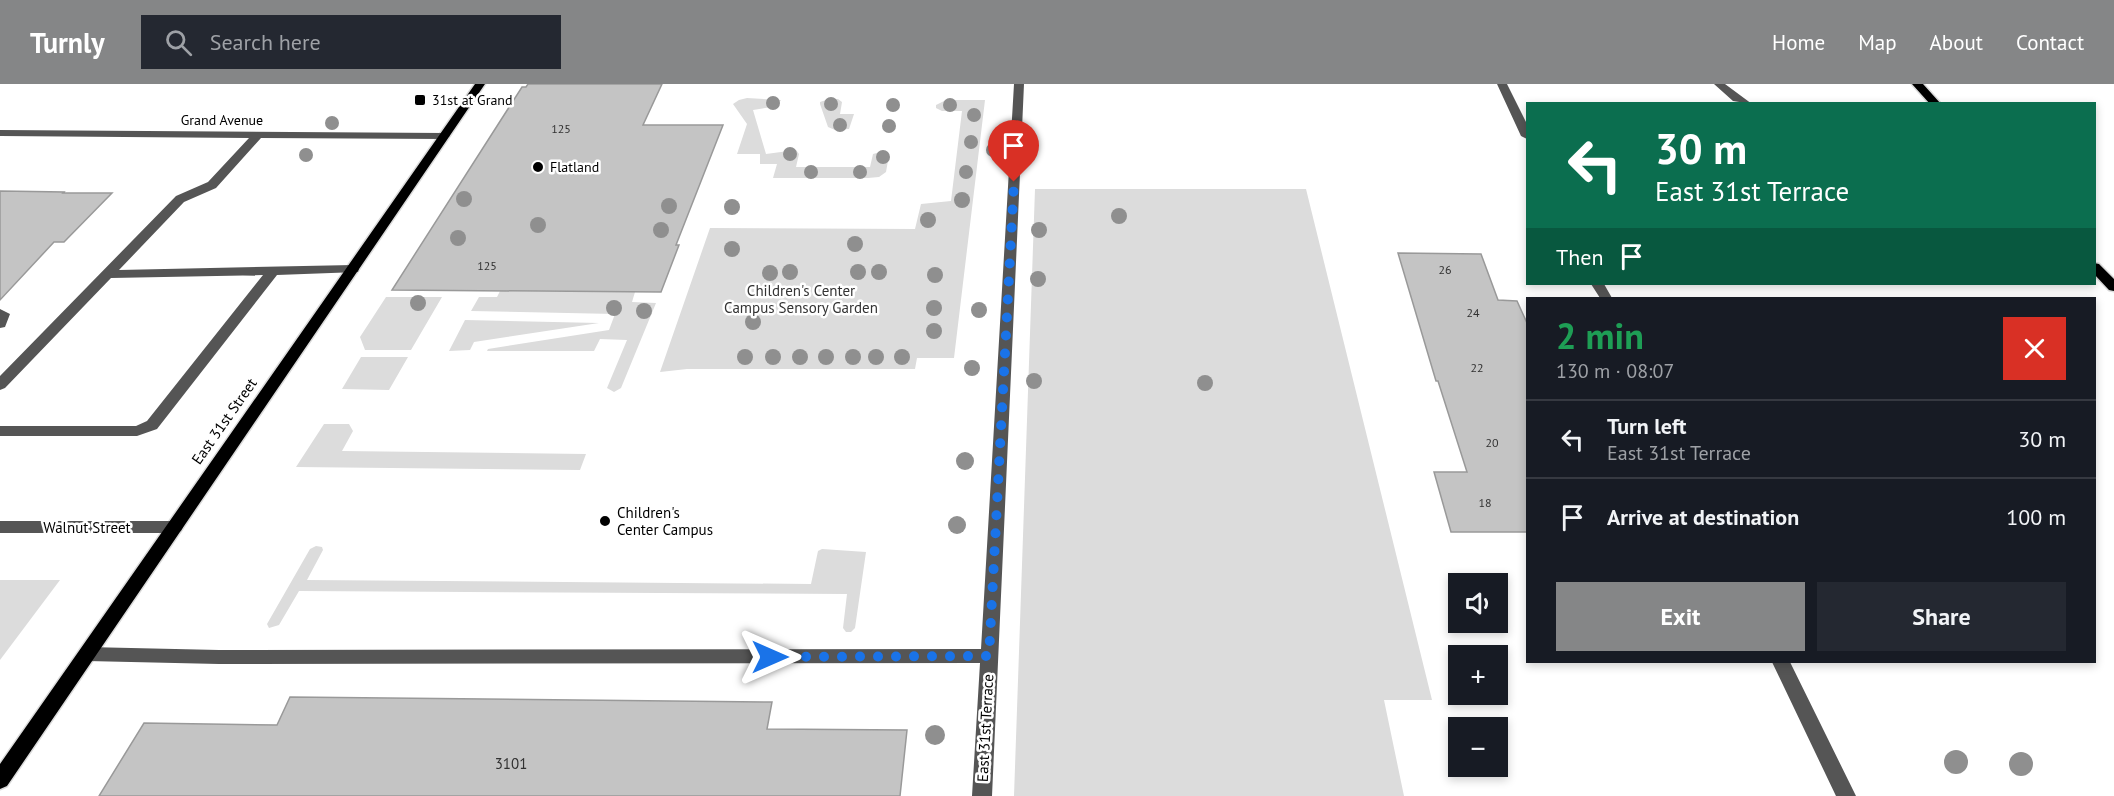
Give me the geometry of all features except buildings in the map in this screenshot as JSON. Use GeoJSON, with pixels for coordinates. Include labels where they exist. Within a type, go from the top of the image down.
{"type":"FeatureCollection","features":[{"type":"Feature","properties":{"kind":"main road","name":"East 31st Street"},"geometry":{"type":"LineString","coordinates":[[0,780],[480,84]]}},
{"type":"Feature","properties":{"kind":"main road"},"geometry":{"type":"LineString","coordinates":[[1917,84],[1934,102]]}},
{"type":"Feature","properties":{"kind":"main road"},"geometry":{"type":"LineString","coordinates":[[2096,269],[2114,287]]}},
{"type":"Feature","properties":{"kind":"street","name":"East 31st Terrace"},"geometry":{"type":"LineString","coordinates":[[982,796],[1019,84]]}},
{"type":"Feature","properties":{"kind":"street"},"geometry":{"type":"LineString","coordinates":[[1502,84],[1526,134]]}},
{"type":"Feature","properties":{"kind":"street"},"geometry":{"type":"LineString","coordinates":[[1719,84],[1743,102]]}},
{"type":"Feature","properties":{"kind":"street","name":"Grand Avenue"},"geometry":{"type":"LineString","coordinates":[[0,133],[444,136]]}},
{"type":"Feature","properties":{"kind":"street"},"geometry":{"type":"LineString","coordinates":[[0,385],[180,199],[212,185],[258,135]]}},
{"type":"Feature","properties":{"kind":"street"},"geometry":{"type":"LineString","coordinates":[[106,274],[353,269]]}},
{"type":"Feature","properties":{"kind":"street"},"geometry":{"type":"LineString","coordinates":[[0,431],[137,431],[152,425],[273,271]]}},
{"type":"Feature","properties":{"kind":"street"},"geometry":{"type":"LineString","coordinates":[[0,313],[3,314],[0,324]]}},
{"type":"Feature","properties":{"kind":"street","name":"Walnut Street"},"geometry":{"type":"LineString","coordinates":[[0,527],[175,527]]}},
{"type":"Feature","properties":{"kind":"street"},"geometry":{"type":"LineString","coordinates":[[87,654],[219,657],[989,656]]}},
{"type":"Feature","properties":{"kind":"street"},"geometry":{"type":"LineString","coordinates":[[1785,670],[1846,796]]}},
{"type":"Feature","properties":{"kind":"green space"},"geometry":{"type":"Polygon","coordinates":[[[747,98],[781,100],[777,106],[753,110],[766,154],[796,150],[799,154],[796,167],[870,167],[873,154],[884,151],[889,155],[886,172],[879,177],[868,178],[773,178],[777,164],[760,164],[760,154],[737,154],[747,124],[733,104],[747,98]]]}},
{"type":"Feature","properties":{"kind":"green space"},"geometry":{"type":"Polygon","coordinates":[[[838,99],[842,102],[840,114],[854,114],[849,129],[835,130],[828,127],[820,102],[838,99]]]}},
{"type":"Feature","properties":{"kind":"green space","name":"Children's Center Campus Sensory Garden"},"geometry":{"type":"Polygon","coordinates":[[[946,100],[985,100],[954,358],[917,358],[915,369],[687,369],[660,372],[710,228],[915,229],[921,204],[951,201],[962,111],[942,111],[936,108],[936,105],[946,100]]]}},
{"type":"Feature","properties":{"kind":"green space"},"geometry":{"type":"Polygon","coordinates":[[[1035,189],[1306,189],[1432,700],[1384,700],[1404,796],[1014,796],[1035,189]]]}},
{"type":"Feature","properties":{"kind":"green space"},"geometry":{"type":"Polygon","coordinates":[[[500,291],[635,292],[632,302],[656,303],[621,388],[614,392],[607,388],[627,340],[600,339],[594,351],[487,351],[488,349],[609,330],[615,314],[471,311],[479,297],[497,297],[500,291]]]}},
{"type":"Feature","properties":{"kind":"green space"},"geometry":{"type":"Polygon","coordinates":[[[386,297],[442,297],[411,350],[365,350],[360,337],[386,297]]]}},
{"type":"Feature","properties":{"kind":"green space"},"geometry":{"type":"Polygon","coordinates":[[[465,320],[599,323],[474,342],[470,350],[449,351],[465,320]]]}},
{"type":"Feature","properties":{"kind":"green space"},"geometry":{"type":"Polygon","coordinates":[[[361,357],[408,357],[389,390],[342,389],[361,357]]]}},
{"type":"Feature","properties":{"kind":"green space"},"geometry":{"type":"Polygon","coordinates":[[[324,424],[349,424],[353,431],[342,451],[586,454],[580,470],[296,467],[324,424]]]}},
{"type":"Feature","properties":{"kind":"green space"},"geometry":{"type":"Polygon","coordinates":[[[316,546],[322,547],[323,550],[307,580],[811,584],[818,551],[822,549],[866,552],[855,628],[851,632],[846,632],[843,628],[847,594],[299,591],[279,625],[269,628],[267,624],[310,549],[316,546]]]}},
{"type":"Feature","properties":{"kind":"green space"},"geometry":{"type":"Polygon","coordinates":[[[0,580],[60,580],[0,660],[0,580]]]}},
{"type":"Feature","properties":{"kind":"place","name":"31st at Grand"},"geometry":{"type":"Point","coordinates":[420,100]}},
{"type":"Feature","properties":{"kind":"place","name":"Flatland"},"geometry":{"type":"Point","coordinates":[538,167]}},
{"type":"Feature","properties":{"kind":"place","name":"Children's Center Campus"},"geometry":{"type":"Point","coordinates":[605,521]}},
{"type":"Feature","properties":{"kind":"route"},"geometry":{"type":"LineString","coordinates":[[770,657],[989,656],[1014,182]]}}]}
